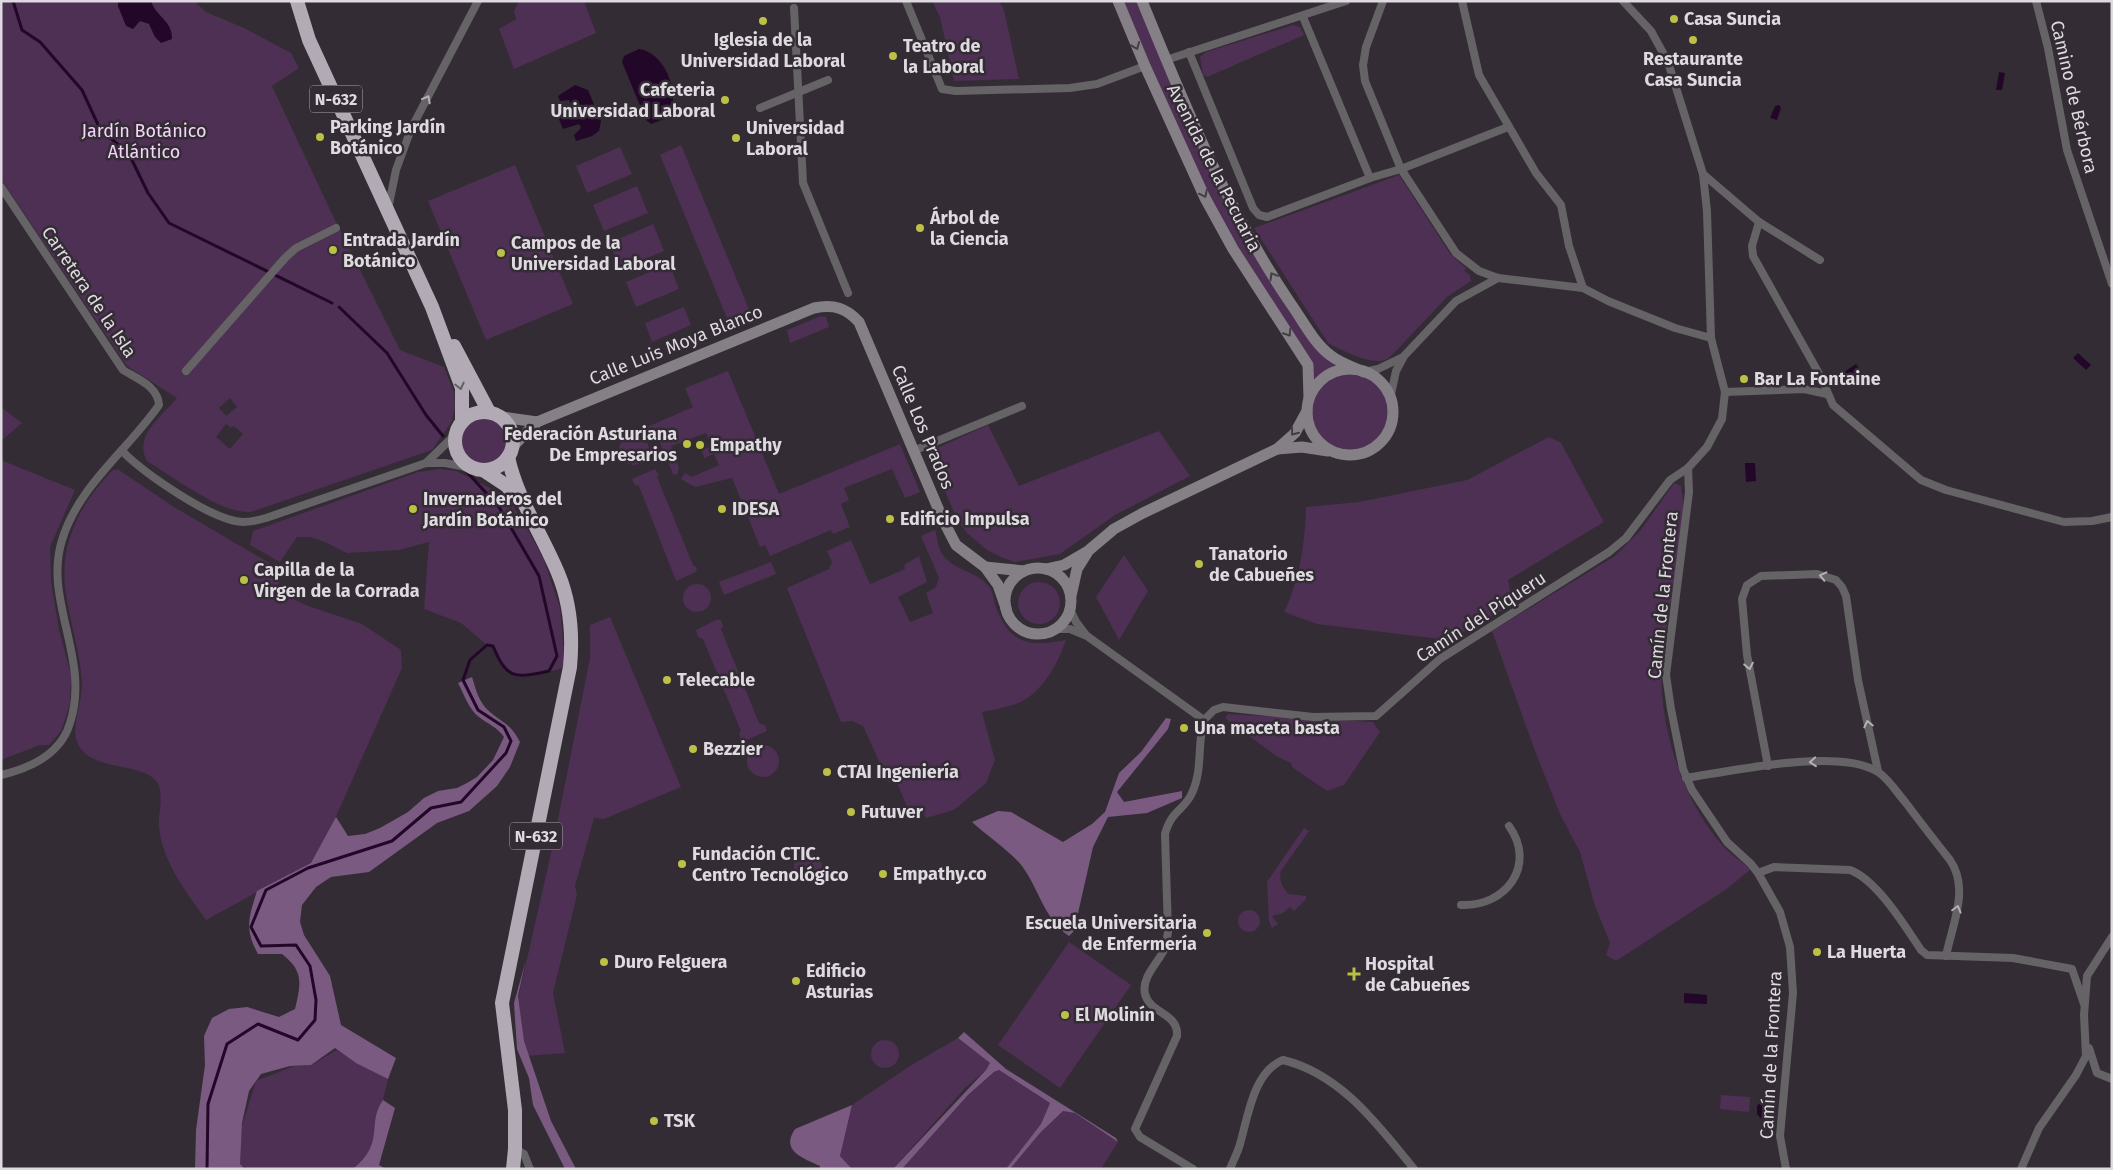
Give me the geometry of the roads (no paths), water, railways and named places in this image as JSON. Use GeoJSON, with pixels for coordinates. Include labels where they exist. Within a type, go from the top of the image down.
{"type":"FeatureCollection","features":[{"type":"Feature","properties":{"kind":"highway","name":"N-632"},"geometry":{"type":"LineString","coordinates":[[297,1],[308,40],[432,306],[462,388],[462,420],[456,434],[457,453],[464,462],[507,486],[527,511]]}},
{"type":"Feature","properties":{"kind":"highway","name":"N-632"},"geometry":{"type":"LineString","coordinates":[[432,306],[496,415]]}},
{"type":"Feature","properties":{"kind":"highway"},"geometry":{"type":"LineString","coordinates":[[462,420],[476,413],[496,415],[511,430],[510,452],[493,469],[478,469]]}},
{"type":"Feature","properties":{"kind":"highway","name":"N-632"},"geometry":{"type":"LineString","coordinates":[[510,452],[514,482],[558,574],[570,616],[572,642],[570,667],[502,1003],[515,1110],[513,1169]]}},
{"type":"Feature","properties":{"kind":"street"},"geometry":{"type":"LineString","coordinates":[[388,211],[396,170],[411,129],[478,1]]}},
{"type":"Feature","properties":{"kind":"street"},"geometry":{"type":"LineString","coordinates":[[906,1],[942,89],[956,91],[1070,88],[1097,84],[1144,66]]}},
{"type":"Feature","properties":{"kind":"street","name":"Avenida de la Pecuaria"},"geometry":{"type":"LineString","coordinates":[[1118,1],[1144,66],[1206,198],[1233,249],[1308,365],[1309,398]]}},
{"type":"Feature","properties":{"kind":"street","name":"Avenida de la Pecuaria"},"geometry":{"type":"LineString","coordinates":[[1142,1],[1223,189],[1280,288],[1321,347],[1331,356],[1364,372]]}},
{"type":"Feature","properties":{"kind":"street"},"geometry":{"type":"LineString","coordinates":[[1166,60],[1303,17],[1346,1]]}},
{"type":"Feature","properties":{"kind":"street"},"geometry":{"type":"LineString","coordinates":[[1383,1],[1366,47],[1363,64],[1365,81],[1401,169],[1456,253],[1479,271],[1498,278],[1583,288],[1608,301],[1675,328],[1711,338]]}},
{"type":"Feature","properties":{"kind":"street"},"geometry":{"type":"LineString","coordinates":[[1462,1],[1479,75],[1536,173],[1561,205],[1569,246],[1583,288]]}},
{"type":"Feature","properties":{"kind":"street"},"geometry":{"type":"LineString","coordinates":[[1623,1],[1651,31],[1668,62],[1703,174],[1707,211],[1711,338],[1725,392],[1804,389],[1827,394]]}},
{"type":"Feature","properties":{"kind":"street","name":"Camino de Bérbora"},"geometry":{"type":"LineString","coordinates":[[2036,1],[2048,48],[2067,150],[2112,284]]}},
{"type":"Feature","properties":{"kind":"street"},"geometry":{"type":"LineString","coordinates":[[794,8],[803,183],[848,293]]}},
{"type":"Feature","properties":{"kind":"street"},"geometry":{"type":"LineString","coordinates":[[1303,17],[1370,178]]}},
{"type":"Feature","properties":{"kind":"street"},"geometry":{"type":"LineString","coordinates":[[1189,52],[1249,200],[1259,215],[1267,217],[1370,178],[1401,169],[1508,127]]}},
{"type":"Feature","properties":{"kind":"street"},"geometry":{"type":"LineString","coordinates":[[760,108],[828,80]]}},
{"type":"Feature","properties":{"kind":"street"},"geometry":{"type":"LineString","coordinates":[[1703,174],[1759,222],[1820,260]]}},
{"type":"Feature","properties":{"kind":"street","name":"Carretera de la Isla"},"geometry":{"type":"LineString","coordinates":[[1,188],[123,370],[153,389],[158,396],[159,405],[82,496],[62,540],[58,561],[58,587],[77,680],[76,707],[68,732],[62,744],[52,753],[1,775]]}},
{"type":"Feature","properties":{"kind":"street"},"geometry":{"type":"LineString","coordinates":[[1759,222],[1752,246],[1753,256],[1822,379],[1833,405],[1921,480],[1946,490],[2064,522],[2092,522],[2112,517]]}},
{"type":"Feature","properties":{"kind":"street"},"geometry":{"type":"LineString","coordinates":[[186,371],[265,280],[296,248],[336,228]]}},
{"type":"Feature","properties":{"kind":"street"},"geometry":{"type":"LineString","coordinates":[[1277,448],[1302,447],[1337,453],[1360,454],[1378,444],[1387,433],[1391,421],[1390,399],[1396,371],[1404,356],[1456,301],[1498,278]]}},
{"type":"Feature","properties":{"kind":"street","name":"Calle Luis Moya Blanco"},"geometry":{"type":"LineString","coordinates":[[510,452],[537,422],[773,324],[814,308],[828,305]]}},
{"type":"Feature","properties":{"kind":"street","name":"Calle Los Prados"},"geometry":{"type":"LineString","coordinates":[[828,305],[844,309],[859,322],[943,520],[956,545],[985,567],[998,585],[1006,608]]}},
{"type":"Feature","properties":{"kind":"street"},"geometry":{"type":"LineString","coordinates":[[1364,372],[1378,370],[1404,356]]}},
{"type":"Feature","properties":{"kind":"street"},"geometry":{"type":"LineString","coordinates":[[1337,453],[1319,443],[1309,425],[1307,412],[1309,398],[1317,383],[1339,370],[1350,369],[1364,372],[1383,384],[1390,399]]}},
{"type":"Feature","properties":{"kind":"street","name":"Camín del Piqueru"},"geometry":{"type":"LineString","coordinates":[[1204,720],[1214,710],[1223,708],[1313,717],[1376,716],[1440,659],[1609,552],[1626,538],[1670,480],[1688,468],[1707,447],[1722,419],[1725,392]]}},
{"type":"Feature","properties":{"kind":"street"},"geometry":{"type":"LineString","coordinates":[[913,451],[1022,406]]}},
{"type":"Feature","properties":{"kind":"street"},"geometry":{"type":"LineString","coordinates":[[985,567],[1024,571],[1064,565],[1088,551],[1114,529],[1143,513],[1277,448],[1295,433],[1307,412]]}},
{"type":"Feature","properties":{"kind":"street","name":"Calle Luis Moya Blanco"},"geometry":{"type":"LineString","coordinates":[[496,415],[537,422]]}},
{"type":"Feature","properties":{"kind":"street"},"geometry":{"type":"LineString","coordinates":[[426,463],[456,434]]}},
{"type":"Feature","properties":{"kind":"street"},"geometry":{"type":"LineString","coordinates":[[122,451],[146,472],[209,512],[243,522],[266,518],[426,463],[445,463],[478,469]]}},
{"type":"Feature","properties":{"kind":"street","name":"Camín de la Frontera"},"geometry":{"type":"LineString","coordinates":[[1688,468],[1689,492],[1666,675],[1682,770],[1727,842],[1758,873],[1780,912],[1790,947],[1793,993],[1780,1136],[1786,1169]]}},
{"type":"Feature","properties":{"kind":"street"},"geometry":{"type":"LineString","coordinates":[[1024,571],[1009,585],[1006,592],[1006,608],[1014,624],[1026,632],[1044,634],[1056,629],[1066,621],[1078,569],[1088,551]]}},
{"type":"Feature","properties":{"kind":"street"},"geometry":{"type":"LineString","coordinates":[[1046,569],[1060,576],[1068,586],[1076,622],[1087,636]]}},
{"type":"Feature","properties":{"kind":"street"},"geometry":{"type":"LineString","coordinates":[[1768,766],[1747,655],[1742,599],[1744,590],[1751,581],[1761,576],[1817,574],[1836,580],[1846,596],[1858,680],[1878,771],[1915,815],[1958,873],[1960,882],[1959,902],[1946,956]]}},
{"type":"Feature","properties":{"kind":"street"},"geometry":{"type":"LineString","coordinates":[[1056,629],[1070,629],[1087,636],[1204,720],[1201,729],[1197,776],[1192,793],[1168,821],[1165,834],[1168,932],[1166,946],[1148,976],[1145,986],[1145,995],[1151,1004],[1173,1020],[1177,1028],[1177,1036],[1135,1129],[1140,1137],[1193,1169]]}},
{"type":"Feature","properties":{"kind":"street"},"geometry":{"type":"LineString","coordinates":[[1686,778],[1768,766],[1846,761],[1878,771]]}},
{"type":"Feature","properties":{"kind":"street"},"geometry":{"type":"LineString","coordinates":[[1461,905],[1486,903],[1505,890],[1513,880],[1518,868],[1519,846],[1509,826]]}},
{"type":"Feature","properties":{"kind":"street"},"geometry":{"type":"LineString","coordinates":[[1758,873],[1774,867],[1850,870],[1858,873],[1893,909],[1921,950],[1934,957],[2013,958],[2072,969],[2084,1004]]}},
{"type":"Feature","properties":{"kind":"street"},"geometry":{"type":"LineString","coordinates":[[2021,1169],[2039,1128],[2086,1056],[2084,1004],[2090,970],[2112,937]]}},
{"type":"Feature","properties":{"kind":"street"},"geometry":{"type":"LineString","coordinates":[[2085,1036],[2098,1073],[2112,1078]]}},
{"type":"Feature","properties":{"kind":"street"},"geometry":{"type":"LineString","coordinates":[[1230,1169],[1240,1144],[1242,1128],[1254,1094],[1265,1074],[1276,1063],[1283,1060],[1313,1072],[1358,1103],[1414,1169]]}},
{"type":"Feature","properties":{"kind":"street"},"geometry":{"type":"LineString","coordinates":[[515,1149],[524,1154],[530,1169]]}},
{"type":"Feature","properties":{"kind":"waterway"},"geometry":{"type":"LineString","coordinates":[[13,1],[22,30],[40,42],[82,90],[100,129],[129,154],[148,193],[169,223],[332,303]]}},
{"type":"Feature","properties":{"kind":"waterway"},"geometry":{"type":"LineString","coordinates":[[339,307],[387,353],[426,415],[443,436]]}},
{"type":"Feature","properties":{"kind":"waterway"},"geometry":{"type":"LineString","coordinates":[[207,1169],[208,1104],[227,1044],[258,1024],[298,1040],[315,1020],[316,1000],[310,966],[296,945],[261,946],[251,927],[266,890],[308,868],[392,841],[431,808],[461,802],[506,753],[511,741],[504,727],[478,710],[463,680],[470,660],[487,645],[493,646],[508,671],[514,674],[528,675],[549,671],[557,656],[539,576],[499,507],[466,471]]}},
{"type":"Feature","properties":{"kind":"place","name":"Casa Suncia"},"geometry":{"type":"Point","coordinates":[1674,19]}},
{"type":"Feature","properties":{"kind":"place","name":"Iglesia de la Universidad Laboral"},"geometry":{"type":"Point","coordinates":[763,21]}},
{"type":"Feature","properties":{"kind":"place","name":"Restaurante Casa Suncia"},"geometry":{"type":"Point","coordinates":[1693,40]}},
{"type":"Feature","properties":{"kind":"place","name":"Teatro de la Laboral"},"geometry":{"type":"Point","coordinates":[893,56]}},
{"type":"Feature","properties":{"kind":"place","name":"Cafeteria Universidad Laboral"},"geometry":{"type":"Point","coordinates":[725,100]}},
{"type":"Feature","properties":{"kind":"place","name":"Parking Jardín Botánico"},"geometry":{"type":"Point","coordinates":[320,137]}},
{"type":"Feature","properties":{"kind":"place","name":"Universidad Laboral"},"geometry":{"type":"Point","coordinates":[736,138]}},
{"type":"Feature","properties":{"kind":"place","name":"Árbol de la Ciencia"},"geometry":{"type":"Point","coordinates":[920,228]}},
{"type":"Feature","properties":{"kind":"place","name":"Entrada Jardín Botánico"},"geometry":{"type":"Point","coordinates":[333,250]}},
{"type":"Feature","properties":{"kind":"place","name":"Campos de la Universidad Laboral"},"geometry":{"type":"Point","coordinates":[501,253]}},
{"type":"Feature","properties":{"kind":"place","name":"Bar La Fontaine"},"geometry":{"type":"Point","coordinates":[1744,379]}},
{"type":"Feature","properties":{"kind":"place","name":"Federación Asturiana De Empresarios"},"geometry":{"type":"Point","coordinates":[687,444]}},
{"type":"Feature","properties":{"kind":"place","name":"Empathy"},"geometry":{"type":"Point","coordinates":[700,445]}},
{"type":"Feature","properties":{"kind":"place","name":"Invernaderos del Jardín Botánico"},"geometry":{"type":"Point","coordinates":[413,509]}},
{"type":"Feature","properties":{"kind":"place","name":"IDESA"},"geometry":{"type":"Point","coordinates":[722,509]}},
{"type":"Feature","properties":{"kind":"place","name":"Edificio Impulsa"},"geometry":{"type":"Point","coordinates":[890,519]}},
{"type":"Feature","properties":{"kind":"place","name":"Tanatorio de Cabueñes"},"geometry":{"type":"Point","coordinates":[1199,564]}},
{"type":"Feature","properties":{"kind":"place","name":"Capilla de la Virgen de la Corrada"},"geometry":{"type":"Point","coordinates":[244,580]}},
{"type":"Feature","properties":{"kind":"place","name":"Telecable"},"geometry":{"type":"Point","coordinates":[667,680]}},
{"type":"Feature","properties":{"kind":"place","name":"Una maceta basta"},"geometry":{"type":"Point","coordinates":[1184,728]}},
{"type":"Feature","properties":{"kind":"place","name":"Bezzier"},"geometry":{"type":"Point","coordinates":[693,749]}},
{"type":"Feature","properties":{"kind":"place","name":"CTAI Ingeniería"},"geometry":{"type":"Point","coordinates":[827,772]}},
{"type":"Feature","properties":{"kind":"place","name":"Futuver"},"geometry":{"type":"Point","coordinates":[851,812]}},
{"type":"Feature","properties":{"kind":"place","name":"Fundación CTIC. Centro Tecnológico"},"geometry":{"type":"Point","coordinates":[682,864]}},
{"type":"Feature","properties":{"kind":"place","name":"Empathy.co"},"geometry":{"type":"Point","coordinates":[883,874]}},
{"type":"Feature","properties":{"kind":"place","name":"Escuela Universitaria de Enfermería"},"geometry":{"type":"Point","coordinates":[1207,933]}},
{"type":"Feature","properties":{"kind":"place","name":"La Huerta"},"geometry":{"type":"Point","coordinates":[1817,952]}},
{"type":"Feature","properties":{"kind":"place","name":"Duro Felguera"},"geometry":{"type":"Point","coordinates":[604,962]}},
{"type":"Feature","properties":{"kind":"place","name":"Hospital de Cabueñes"},"geometry":{"type":"Point","coordinates":[1354,974]}},
{"type":"Feature","properties":{"kind":"place","name":"Edificio Asturias"},"geometry":{"type":"Point","coordinates":[796,981]}},
{"type":"Feature","properties":{"kind":"place","name":"El Molinín"},"geometry":{"type":"Point","coordinates":[1065,1015]}},
{"type":"Feature","properties":{"kind":"place","name":"TSK"},"geometry":{"type":"Point","coordinates":[654,1121]}},
{"type":"Feature","properties":{"kind":"park label","name":"Jardín Botánico Atlántico"},"geometry":{"type":"Point","coordinates":[144,141]}}]}
